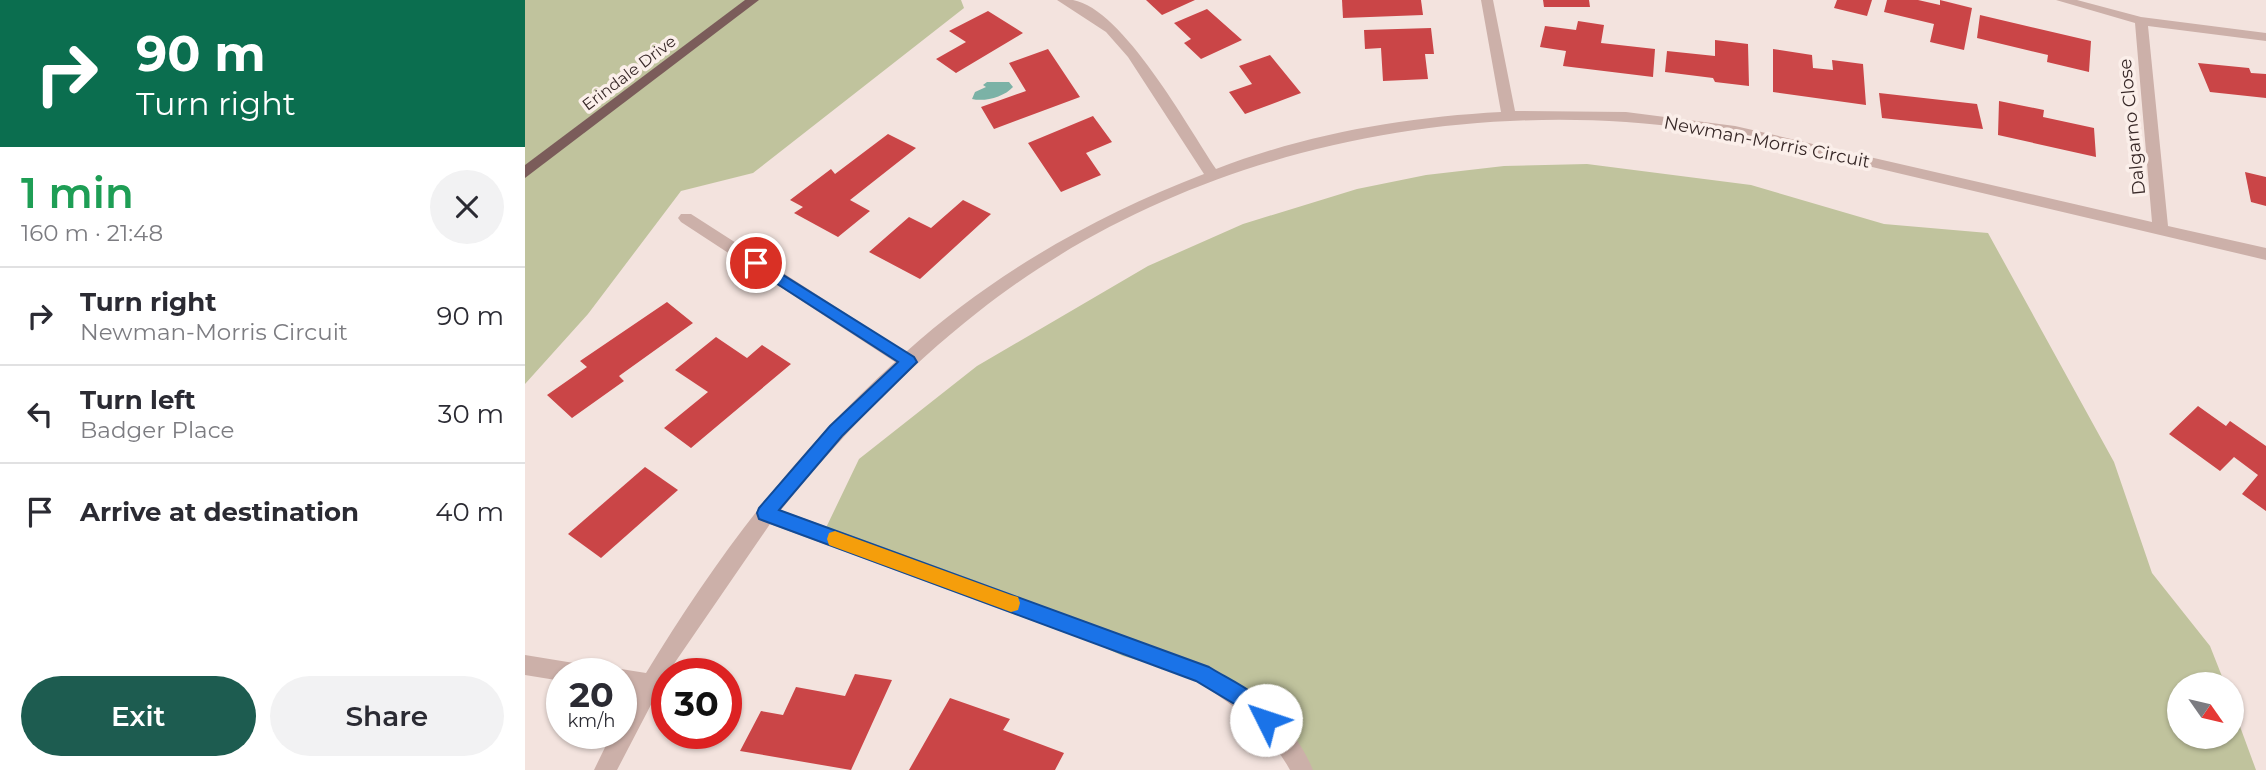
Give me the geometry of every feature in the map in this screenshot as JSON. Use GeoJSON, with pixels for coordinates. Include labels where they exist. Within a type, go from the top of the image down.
{"type":"FeatureCollection","features":[{"type":"Feature","properties":{"kind":"main road","name":"Erindale Drive"},"geometry":{"type":"LineString","coordinates":[[525,173],[753,0]]}},
{"type":"Feature","properties":{"kind":"street"},"geometry":{"type":"LineString","coordinates":[[1063,0],[1081,8],[1111,29],[1133,54],[1213,176]]}},
{"type":"Feature","properties":{"kind":"street"},"geometry":{"type":"LineString","coordinates":[[1487,0],[1509,115]]}},
{"type":"Feature","properties":{"kind":"street"},"geometry":{"type":"LineString","coordinates":[[2061,0],[2141,21],[2266,37]]}},
{"type":"Feature","properties":{"kind":"street","name":"Dalgarno Close"},"geometry":{"type":"LineString","coordinates":[[2141,21],[2161,230]]}},
{"type":"Feature","properties":{"kind":"street","name":"Newman-Morris Circuit"},"geometry":{"type":"LineString","coordinates":[[605,770],[649,684],[736,552],[765,513],[836,431],[945,329],[1019,273],[1095,228],[1213,176],[1320,142],[1394,127],[1509,115],[1627,117],[1708,126],[1793,143],[2266,254]]}},
{"type":"Feature","properties":{"kind":"street"},"geometry":{"type":"LineString","coordinates":[[686,218],[909,362]]}},
{"type":"Feature","properties":{"kind":"street"},"geometry":{"type":"LineString","coordinates":[[765,513],[1202,673],[1252,705],[1293,750],[1302,770]]}},
{"type":"Feature","properties":{"kind":"street"},"geometry":{"type":"LineString","coordinates":[[525,665],[546,668]]}},
{"type":"Feature","properties":{"kind":"street"},"geometry":{"type":"LineString","coordinates":[[637,682],[649,684]]}},
{"type":"Feature","properties":{"kind":"green space"},"geometry":{"type":"Polygon","coordinates":[[[525,0],[961,0],[964,8],[753,173],[681,191],[588,314],[525,384],[525,0]]]}},
{"type":"Feature","properties":{"kind":"green space"},"geometry":{"type":"Polygon","coordinates":[[[1587,164],[1751,185],[1884,224],[1988,233],[2114,462],[2152,573],[2210,646],[2220,672],[2167,672],[2167,749],[2244,749],[2244,737],[2256,770],[1307,770],[1216,683],[1123,656],[1032,614],[823,534],[859,459],[977,366],[1148,266],[1243,224],[1357,189],[1426,175],[1504,166],[1587,164]]]}},
{"type":"Feature","properties":{"kind":"water"},"geometry":{"type":"Polygon","coordinates":[[[987,82],[1009,82],[1013,87],[994,98],[972,99],[975,92],[986,87],[983,85],[987,82]]]}},
{"type":"Feature","properties":{"kind":"building"},"geometry":{"type":"Polygon","coordinates":[[[1146,0],[1195,0],[1162,15],[1146,0]]]}},
{"type":"Feature","properties":{"kind":"building"},"geometry":{"type":"Polygon","coordinates":[[[1342,0],[1421,0],[1423,15],[1343,18],[1342,0]]]}},
{"type":"Feature","properties":{"kind":"building"},"geometry":{"type":"Polygon","coordinates":[[[1543,0],[1589,0],[1590,7],[1544,7],[1543,0]]]}},
{"type":"Feature","properties":{"kind":"building"},"geometry":{"type":"Polygon","coordinates":[[[1837,0],[1872,0],[1867,16],[1834,8],[1837,0]]]}},
{"type":"Feature","properties":{"kind":"building"},"geometry":{"type":"Polygon","coordinates":[[[1887,0],[1918,0],[1940,5],[1940,0],[1972,8],[1964,50],[1930,42],[1934,24],[1884,12],[1887,0]]]}},
{"type":"Feature","properties":{"kind":"building"},"geometry":{"type":"Polygon","coordinates":[[[1207,9],[1242,40],[1201,59],[1184,43],[1191,39],[1174,23],[1207,9]]]}},
{"type":"Feature","properties":{"kind":"building"},"geometry":{"type":"Polygon","coordinates":[[[988,11],[1023,33],[956,73],[936,59],[966,42],[949,31],[988,11]]]}},
{"type":"Feature","properties":{"kind":"building"},"geometry":{"type":"Polygon","coordinates":[[[1980,15],[2091,41],[2089,72],[2047,62],[2048,55],[1977,38],[1980,15]]]}},
{"type":"Feature","properties":{"kind":"building"},"geometry":{"type":"Polygon","coordinates":[[[1578,21],[1604,25],[1601,43],[1655,49],[1653,77],[1563,66],[1566,51],[1540,47],[1545,26],[1576,30],[1578,21]]]}},
{"type":"Feature","properties":{"kind":"building"},"geometry":{"type":"Polygon","coordinates":[[[1431,28],[1434,54],[1425,54],[1428,79],[1383,81],[1381,48],[1365,49],[1364,30],[1431,28]]]}},
{"type":"Feature","properties":{"kind":"building"},"geometry":{"type":"Polygon","coordinates":[[[1715,40],[1748,44],[1749,86],[1665,72],[1667,51],[1715,56],[1715,40]]]}},
{"type":"Feature","properties":{"kind":"building"},"geometry":{"type":"Polygon","coordinates":[[[1048,49],[1080,97],[994,129],[981,107],[1026,91],[1009,63],[1048,49]]]}},
{"type":"Feature","properties":{"kind":"building"},"geometry":{"type":"Polygon","coordinates":[[[1773,49],[1812,55],[1813,68],[1833,70],[1832,60],[1863,64],[1866,105],[1773,92],[1773,49]]]}},
{"type":"Feature","properties":{"kind":"building"},"geometry":{"type":"Polygon","coordinates":[[[1270,55],[1301,93],[1245,114],[1229,92],[1252,84],[1239,66],[1270,55]]]}},
{"type":"Feature","properties":{"kind":"building"},"geometry":{"type":"Polygon","coordinates":[[[2198,63],[2249,68],[2251,73],[2266,74],[2266,98],[2210,92],[2198,63]]]}},
{"type":"Feature","properties":{"kind":"building"},"geometry":{"type":"Polygon","coordinates":[[[1879,93],[1977,104],[1983,129],[1882,118],[1879,93]]]}},
{"type":"Feature","properties":{"kind":"building"},"geometry":{"type":"Polygon","coordinates":[[[1999,101],[2044,110],[2043,117],[2094,128],[2096,157],[1998,135],[1999,101]]]}},
{"type":"Feature","properties":{"kind":"building"},"geometry":{"type":"Polygon","coordinates":[[[1093,116],[1112,142],[1086,153],[1101,175],[1061,192],[1028,143],[1093,116]]]}},
{"type":"Feature","properties":{"kind":"building"},"geometry":{"type":"Polygon","coordinates":[[[888,134],[916,148],[850,200],[870,211],[838,237],[794,213],[803,207],[790,200],[831,169],[835,174],[888,134]]]}},
{"type":"Feature","properties":{"kind":"building"},"geometry":{"type":"Polygon","coordinates":[[[2245,172],[2266,177],[2266,206],[2251,202],[2245,172]]]}},
{"type":"Feature","properties":{"kind":"building"},"geometry":{"type":"Polygon","coordinates":[[[963,200],[991,214],[920,279],[869,252],[909,217],[931,228],[963,200]]]}},
{"type":"Feature","properties":{"kind":"building"},"geometry":{"type":"Polygon","coordinates":[[[667,302],[693,323],[619,376],[624,381],[572,418],[547,395],[587,367],[580,361],[667,302]]]}},
{"type":"Feature","properties":{"kind":"building"},"geometry":{"type":"Polygon","coordinates":[[[716,337],[747,358],[762,345],[791,364],[691,448],[664,428],[708,392],[675,370],[716,337]]]}},
{"type":"Feature","properties":{"kind":"building"},"geometry":{"type":"Polygon","coordinates":[[[2198,406],[2226,426],[2230,421],[2266,446],[2266,511],[2242,494],[2258,475],[2234,457],[2220,471],[2169,434],[2198,406]]]}},
{"type":"Feature","properties":{"kind":"building"},"geometry":{"type":"Polygon","coordinates":[[[645,467],[678,490],[601,558],[568,534],[645,467]]]}},
{"type":"Feature","properties":{"kind":"building"},"geometry":{"type":"Polygon","coordinates":[[[855,674],[892,680],[851,770],[740,751],[761,711],[783,715],[796,687],[845,696],[855,674]]]}},
{"type":"Feature","properties":{"kind":"building"},"geometry":{"type":"Polygon","coordinates":[[[950,698],[1010,719],[1003,730],[1064,753],[1055,770],[909,770],[950,698]]]}},
{"type":"Feature","properties":{"kind":"slow traffic"},"geometry":{"type":"LineString","coordinates":[[835,539],[1011,603]]}},
{"type":"Feature","properties":{"kind":"route"},"geometry":{"type":"LineString","coordinates":[[756,263],[909,362],[836,431],[765,513],[1202,673],[1252,705],[1266,720]]}}]}
